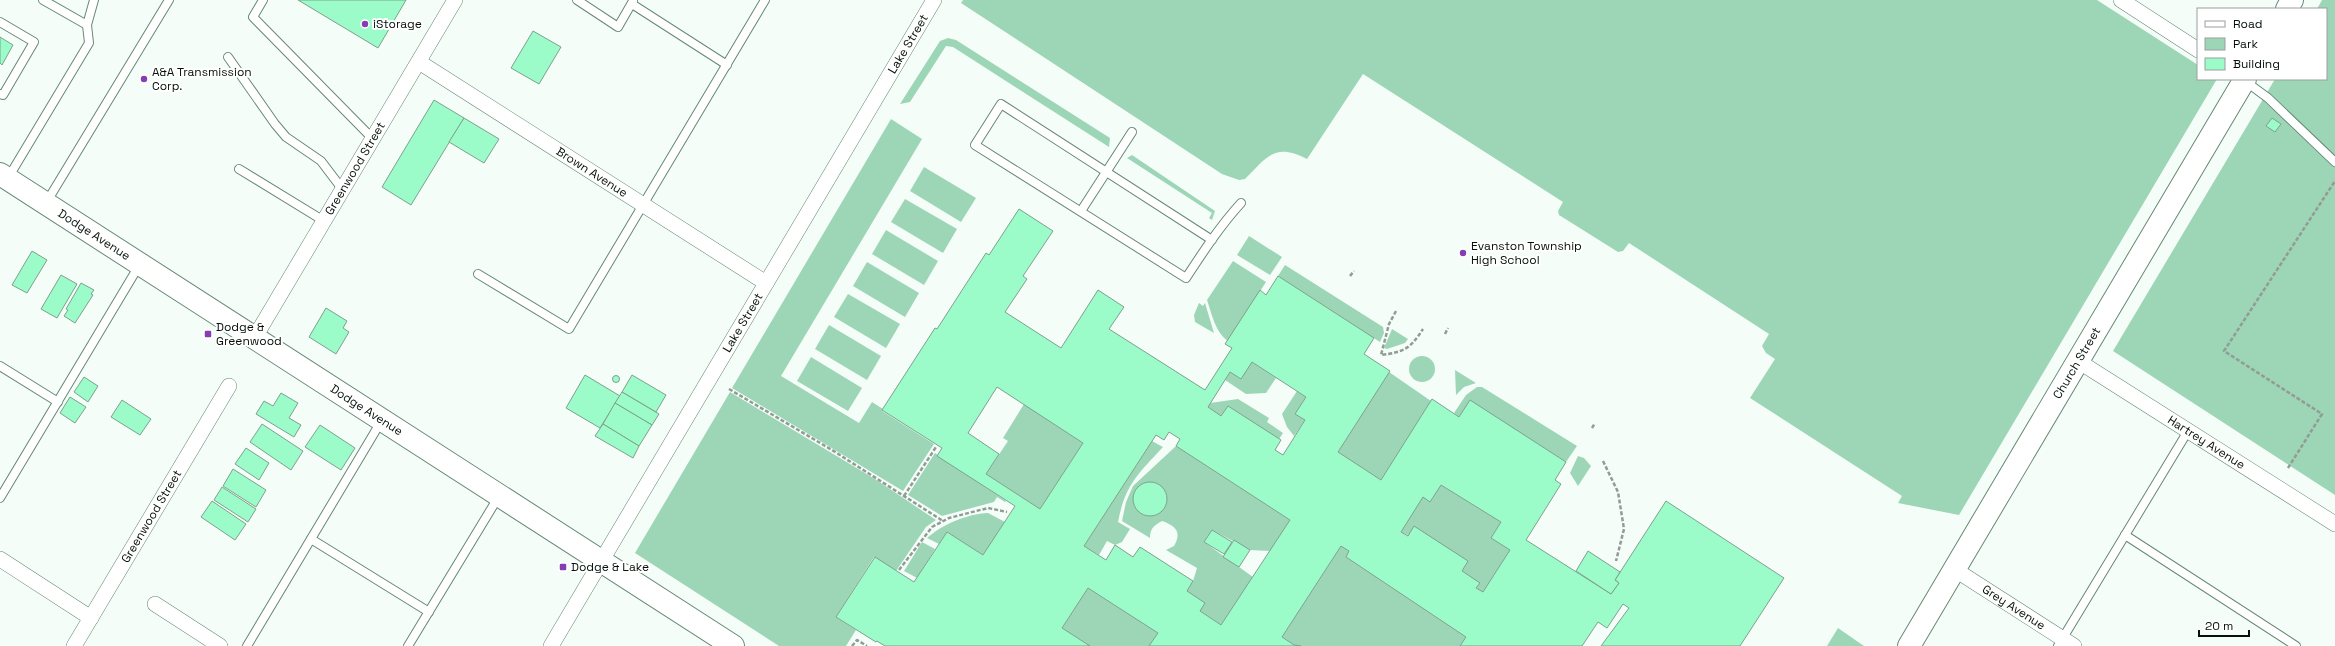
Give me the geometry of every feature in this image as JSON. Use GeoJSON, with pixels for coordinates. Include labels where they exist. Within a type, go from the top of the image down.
{"type":"FeatureCollection","features":[{"type":"Feature","properties":{"kind":"main road","name":"Church Street"},"geometry":{"type":"LineString","coordinates":[[1908,646],[2243,80]]}},
{"type":"Feature","properties":{"kind":"main road","name":"Dodge Avenue"},"geometry":{"type":"LineString","coordinates":[[4,177],[255,337],[733,646]]}},
{"type":"Feature","properties":{"kind":"street","name":"Greenwood Street"},"geometry":{"type":"LineString","coordinates":[[255,337],[455,0]]}},
{"type":"Feature","properties":{"kind":"street"},"geometry":{"type":"LineString","coordinates":[[2121,0],[2197,49]]}},
{"type":"Feature","properties":{"kind":"street","name":"Lake Street"},"geometry":{"type":"LineString","coordinates":[[551,646],[931,1]]}},
{"type":"Feature","properties":{"kind":"street","name":"Brown Avenue"},"geometry":{"type":"LineString","coordinates":[[418,62],[766,283]]}},
{"type":"Feature","properties":{"kind":"street","name":"Hartrey Avenue"},"geometry":{"type":"LineString","coordinates":[[2078,361],[2335,524]]}},
{"type":"Feature","properties":{"kind":"street","name":"Greenwood Street"},"geometry":{"type":"LineString","coordinates":[[74,646],[229,386]]}},
{"type":"Feature","properties":{"kind":"street"},"geometry":{"type":"LineString","coordinates":[[0,559],[91,618]]}},
{"type":"Feature","properties":{"kind":"street","name":"Grey Avenue"},"geometry":{"type":"LineString","coordinates":[[1954,569],[2065,644]]}},
{"type":"Feature","properties":{"kind":"street"},"geometry":{"type":"LineString","coordinates":[[155,604],[220,646]]}},
{"type":"Feature","properties":{"kind":"lane"},"geometry":{"type":"LineString","coordinates":[[43,0],[87,25]]}},
{"type":"Feature","properties":{"kind":"lane"},"geometry":{"type":"LineString","coordinates":[[4,177],[89,43],[87,25],[94,0]]}},
{"type":"Feature","properties":{"kind":"lane"},"geometry":{"type":"LineString","coordinates":[[46,204],[169,0]]}},
{"type":"Feature","properties":{"kind":"lane"},"geometry":{"type":"LineString","coordinates":[[263,0],[253,17],[373,139]]}},
{"type":"Feature","properties":{"kind":"lane"},"geometry":{"type":"LineString","coordinates":[[576,0],[618,28],[633,2],[726,65]]}},
{"type":"Feature","properties":{"kind":"lane"},"geometry":{"type":"LineString","coordinates":[[478,274],[569,329],[765,0]]}},
{"type":"Feature","properties":{"kind":"lane"},"geometry":{"type":"LineString","coordinates":[[0,22],[34,42],[1,94]]}},
{"type":"Feature","properties":{"kind":"lane"},"geometry":{"type":"LineString","coordinates":[[228,57],[275,124],[286,137],[321,161],[342,190]]}},
{"type":"Feature","properties":{"kind":"lane"},"geometry":{"type":"LineString","coordinates":[[2245,80],[2268,98],[2335,162]]}},
{"type":"Feature","properties":{"kind":"lane"},"geometry":{"type":"LineString","coordinates":[[1212,240],[1002,104],[975,145],[1186,278],[1212,240],[1223,223],[1241,202]]}},
{"type":"Feature","properties":{"kind":"lane"},"geometry":{"type":"LineString","coordinates":[[1080,211],[1132,132]]}},
{"type":"Feature","properties":{"kind":"lane"},"geometry":{"type":"LineString","coordinates":[[239,169],[324,221]]}},
{"type":"Feature","properties":{"kind":"lane"},"geometry":{"type":"LineString","coordinates":[[0,498],[140,264]]}},
{"type":"Feature","properties":{"kind":"lane"},"geometry":{"type":"LineString","coordinates":[[0,366],[58,402]]}},
{"type":"Feature","properties":{"kind":"lane"},"geometry":{"type":"LineString","coordinates":[[247,646],[382,419]]}},
{"type":"Feature","properties":{"kind":"lane"},"geometry":{"type":"LineString","coordinates":[[2065,644],[2125,535],[2188,430]]}},
{"type":"Feature","properties":{"kind":"lane"},"geometry":{"type":"LineString","coordinates":[[408,646],[499,495]]}},
{"type":"Feature","properties":{"kind":"lane"},"geometry":{"type":"LineString","coordinates":[[2125,535],[2296,646]]}},
{"type":"Feature","properties":{"kind":"lane"},"geometry":{"type":"LineString","coordinates":[[311,539],[429,612]]}},
{"type":"Feature","properties":{"kind":"path"},"geometry":{"type":"LineString","coordinates":[[2288,468],[2322,414],[2224,351],[2335,181]]}},
{"type":"Feature","properties":{"kind":"path"},"geometry":{"type":"LineString","coordinates":[[1350,276],[1354,271]]}},
{"type":"Feature","properties":{"kind":"path"},"geometry":{"type":"LineString","coordinates":[[1396,311],[1389,324],[1381,355],[1401,352],[1416,340],[1423,329]]}},
{"type":"Feature","properties":{"kind":"path"},"geometry":{"type":"LineString","coordinates":[[1445,334],[1448,328]]}},
{"type":"Feature","properties":{"kind":"path"},"geometry":{"type":"LineString","coordinates":[[729,389],[943,521]]}},
{"type":"Feature","properties":{"kind":"path"},"geometry":{"type":"LineString","coordinates":[[1592,428],[1596,423]]}},
{"type":"Feature","properties":{"kind":"path"},"geometry":{"type":"LineString","coordinates":[[904,496],[936,447]]}},
{"type":"Feature","properties":{"kind":"path"},"geometry":{"type":"LineString","coordinates":[[1603,461],[1618,492],[1624,529],[1616,561]]}},
{"type":"Feature","properties":{"kind":"path"},"geometry":{"type":"LineString","coordinates":[[900,570],[932,527],[943,521],[988,508],[1007,512]]}},
{"type":"Feature","properties":{"kind":"path"},"geometry":{"type":"LineString","coordinates":[[852,646],[857,640],[867,646]]}},
{"type":"Feature","properties":{"kind":"green space"},"geometry":{"type":"Polygon","coordinates":[[[963,0],[2097,0],[2197,64],[2197,80],[2216,80],[1959,515],[1898,503],[1902,496],[1750,398],[1775,359],[1766,353],[1762,346],[1769,334],[1629,243],[1623,251],[1618,252],[1559,215],[1558,211],[1563,202],[1363,74],[1307,159],[1287,152],[1272,154],[1259,164],[1245,179],[1239,180],[1222,174],[961,3],[963,0]]]}},
{"type":"Feature","properties":{"kind":"green space"},"geometry":{"type":"Polygon","coordinates":[[[2322,0],[2335,0],[2335,495],[2113,351],[2274,80],[2327,80],[2327,8],[2318,8],[2322,0]]]}},
{"type":"Feature","properties":{"kind":"green space"},"geometry":{"type":"Polygon","coordinates":[[[948,38],[956,40],[1110,138],[1109,147],[953,47],[946,46],[910,102],[900,104],[940,41],[948,38]]]}},
{"type":"Feature","properties":{"kind":"green space"},"geometry":{"type":"Polygon","coordinates":[[[891,119],[922,139],[781,376],[859,423],[872,402],[883,409],[882,411],[934,444],[903,491],[732,388],[891,119]]]}},
{"type":"Feature","properties":{"kind":"green space"},"geometry":{"type":"Polygon","coordinates":[[[1132,155],[1215,211],[1212,220],[1209,218],[1212,213],[1127,158],[1132,155]]]}},
{"type":"Feature","properties":{"kind":"green space"},"geometry":{"type":"Polygon","coordinates":[[[924,167],[976,198],[961,222],[910,191],[924,167]]]}},
{"type":"Feature","properties":{"kind":"green space"},"geometry":{"type":"Polygon","coordinates":[[[905,199],[957,229],[943,253],[891,222],[905,199]]]}},
{"type":"Feature","properties":{"kind":"green space"},"geometry":{"type":"Polygon","coordinates":[[[886,230],[938,261],[924,285],[872,254],[886,230]]]}},
{"type":"Feature","properties":{"kind":"green space"},"geometry":{"type":"Polygon","coordinates":[[[1249,236],[1282,257],[1270,275],[1237,255],[1249,236]]]}},
{"type":"Feature","properties":{"kind":"green space"},"geometry":{"type":"Polygon","coordinates":[[[1233,261],[1266,282],[1228,341],[1217,328],[1207,300],[1233,261]]]}},
{"type":"Feature","properties":{"kind":"green space"},"geometry":{"type":"Polygon","coordinates":[[[867,262],[919,293],[905,317],[853,286],[867,262]]]}},
{"type":"Feature","properties":{"kind":"green space"},"geometry":{"type":"Polygon","coordinates":[[[1285,265],[1383,327],[1384,333],[1380,342],[1278,276],[1285,265]]]}},
{"type":"Feature","properties":{"kind":"green space"},"geometry":{"type":"Polygon","coordinates":[[[848,294],[900,324],[886,348],[834,317],[848,294]]]}},
{"type":"Feature","properties":{"kind":"green space"},"geometry":{"type":"Polygon","coordinates":[[[1199,303],[1203,306],[1205,303],[1214,333],[1195,322],[1194,315],[1199,303]]]}},
{"type":"Feature","properties":{"kind":"green space"},"geometry":{"type":"Polygon","coordinates":[[[829,325],[881,356],[867,380],[815,349],[829,325]]]}},
{"type":"Feature","properties":{"kind":"green space"},"geometry":{"type":"Polygon","coordinates":[[[1392,329],[1408,339],[1405,343],[1387,349],[1384,348],[1392,329]]]}},
{"type":"Feature","properties":{"kind":"green space"},"geometry":{"type":"Polygon","coordinates":[[[1422,356],[1431,360],[1435,369],[1431,378],[1422,382],[1413,378],[1409,369],[1413,360],[1422,356]]]}},
{"type":"Feature","properties":{"kind":"green space"},"geometry":{"type":"Polygon","coordinates":[[[811,357],[862,388],[848,411],[797,381],[811,357]]]}},
{"type":"Feature","properties":{"kind":"green space"},"geometry":{"type":"Polygon","coordinates":[[[1252,362],[1276,378],[1266,393],[1246,394],[1225,380],[1230,372],[1252,362]]]}},
{"type":"Feature","properties":{"kind":"green space"},"geometry":{"type":"Polygon","coordinates":[[[1455,370],[1476,383],[1464,387],[1456,395],[1455,370]]]}},
{"type":"Feature","properties":{"kind":"green space"},"geometry":{"type":"Polygon","coordinates":[[[1389,372],[1431,401],[1381,480],[1338,452],[1389,372]]]}},
{"type":"Feature","properties":{"kind":"green space"},"geometry":{"type":"Polygon","coordinates":[[[1477,387],[1482,387],[1577,446],[1566,462],[1470,401],[1459,417],[1454,413],[1466,395],[1477,387]]]}},
{"type":"Feature","properties":{"kind":"green space"},"geometry":{"type":"Polygon","coordinates":[[[1297,391],[1306,397],[1295,414],[1305,420],[1294,436],[1287,427],[1282,414],[1297,391]]]}},
{"type":"Feature","properties":{"kind":"green space"},"geometry":{"type":"Polygon","coordinates":[[[730,392],[875,479],[936,520],[926,527],[896,571],[874,557],[836,617],[856,630],[846,646],[779,646],[635,553],[730,392]]]}},
{"type":"Feature","properties":{"kind":"green space"},"geometry":{"type":"Polygon","coordinates":[[[1238,399],[1269,418],[1267,422],[1283,433],[1279,439],[1228,406],[1221,416],[1208,407],[1210,403],[1238,399]]]}},
{"type":"Feature","properties":{"kind":"green space"},"geometry":{"type":"Polygon","coordinates":[[[1024,404],[1083,443],[1040,509],[986,474],[1008,441],[1003,438],[1024,404]]]}},
{"type":"Feature","properties":{"kind":"green space"},"geometry":{"type":"Polygon","coordinates":[[[1152,441],[1163,447],[1146,465],[1134,481],[1124,498],[1121,509],[1118,522],[1130,529],[1122,542],[1115,545],[1107,541],[1099,555],[1084,546],[1152,441]]]}},
{"type":"Feature","properties":{"kind":"green space"},"geometry":{"type":"Polygon","coordinates":[[[1176,446],[1290,520],[1270,551],[1250,550],[1212,530],[1204,542],[1253,577],[1221,625],[1200,611],[1187,591],[1193,581],[1197,568],[1166,550],[1174,546],[1176,541],[1177,533],[1174,527],[1162,521],[1156,524],[1153,528],[1150,538],[1122,521],[1126,502],[1133,486],[1176,446]]]}},
{"type":"Feature","properties":{"kind":"green space"},"geometry":{"type":"Polygon","coordinates":[[[935,453],[1006,501],[1005,502],[997,497],[994,502],[942,516],[908,495],[935,453]]]}},
{"type":"Feature","properties":{"kind":"green space"},"geometry":{"type":"Polygon","coordinates":[[[1578,456],[1584,458],[1591,466],[1578,486],[1570,473],[1578,456]]]}},
{"type":"Feature","properties":{"kind":"green space"},"geometry":{"type":"Polygon","coordinates":[[[1441,485],[1501,522],[1491,538],[1510,550],[1483,592],[1476,588],[1479,583],[1462,571],[1468,561],[1401,532],[1422,496],[1430,502],[1441,485]]]}},
{"type":"Feature","properties":{"kind":"green space"},"geometry":{"type":"Polygon","coordinates":[[[988,513],[1005,522],[983,555],[947,532],[939,544],[927,538],[948,524],[972,515],[988,513]]]}},
{"type":"Feature","properties":{"kind":"green space"},"geometry":{"type":"Polygon","coordinates":[[[922,542],[935,549],[917,578],[904,571],[922,542]]]}},
{"type":"Feature","properties":{"kind":"green space"},"geometry":{"type":"Polygon","coordinates":[[[1341,546],[1349,551],[1346,557],[1466,637],[1460,646],[1301,646],[1294,645],[1282,637],[1341,546]]]}},
{"type":"Feature","properties":{"kind":"green space"},"geometry":{"type":"Polygon","coordinates":[[[1088,588],[1158,633],[1149,646],[1090,646],[1062,628],[1088,588]]]}},
{"type":"Feature","properties":{"kind":"green space"},"geometry":{"type":"Polygon","coordinates":[[[1838,628],[1864,646],[1827,646],[1838,628]]]}},
{"type":"Feature","properties":{"kind":"building","name":"iStorage"},"geometry":{"type":"Polygon","coordinates":[[[298,0],[406,0],[378,48],[298,0]]]}},
{"type":"Feature","properties":{"kind":"building"},"geometry":{"type":"Polygon","coordinates":[[[533,31],[561,47],[539,84],[511,68],[533,31]]]}},
{"type":"Feature","properties":{"kind":"building"},"geometry":{"type":"Polygon","coordinates":[[[0,37],[13,45],[2,65],[0,63],[0,37]]]}},
{"type":"Feature","properties":{"kind":"building"},"geometry":{"type":"Polygon","coordinates":[[[434,100],[464,118],[411,205],[382,187],[434,100]]]}},
{"type":"Feature","properties":{"kind":"building"},"geometry":{"type":"Polygon","coordinates":[[[464,118],[499,139],[484,163],[449,142],[464,118]]]}},
{"type":"Feature","properties":{"kind":"building"},"geometry":{"type":"Polygon","coordinates":[[[2272,118],[2281,124],[2275,132],[2266,126],[2272,118]]]}},
{"type":"Feature","properties":{"kind":"building"},"geometry":{"type":"Polygon","coordinates":[[[1019,209],[1053,231],[1023,276],[1027,279],[1005,312],[1061,348],[1098,290],[1124,307],[1109,329],[1205,390],[1232,348],[1225,344],[1260,290],[1266,295],[1278,276],[1374,338],[1364,354],[1390,371],[1338,452],[1381,480],[1432,399],[1459,417],[1470,400],[1566,462],[1555,480],[1561,484],[1526,540],[1611,594],[1619,583],[1615,580],[1666,501],[1784,578],[1740,646],[1601,646],[1629,608],[1623,604],[1607,628],[1598,622],[1582,646],[1460,646],[1466,637],[1346,557],[1349,551],[1341,546],[1282,637],[1294,645],[1301,646],[1149,646],[1158,633],[1088,588],[1062,628],[1090,646],[885,646],[836,617],[875,557],[914,582],[947,532],[983,555],[1015,506],[937,456],[942,448],[882,410],[986,253],[989,255],[1019,209]],[[1252,362],[1241,379],[1230,372],[1208,407],[1221,416],[1228,406],[1281,440],[1275,450],[1283,455],[1305,420],[1295,414],[1306,397],[1252,362]],[[997,387],[968,433],[999,454],[986,474],[1040,509],[1083,443],[997,387]],[[1169,432],[1164,440],[1156,435],[1084,546],[1106,560],[1115,545],[1133,557],[1140,547],[1193,581],[1187,591],[1205,603],[1200,611],[1221,625],[1290,520],[1176,446],[1180,439],[1169,432]],[[1441,485],[1430,502],[1423,497],[1401,532],[1408,536],[1414,526],[1468,561],[1462,571],[1480,583],[1476,588],[1483,592],[1510,550],[1491,538],[1501,522],[1441,485]]]}},
{"type":"Feature","properties":{"kind":"building"},"geometry":{"type":"Polygon","coordinates":[[[32,251],[47,260],[27,293],[12,285],[32,251]]]}},
{"type":"Feature","properties":{"kind":"building"},"geometry":{"type":"Polygon","coordinates":[[[61,275],[77,284],[57,318],[41,309],[61,275]]]}},
{"type":"Feature","properties":{"kind":"building"},"geometry":{"type":"Polygon","coordinates":[[[81,283],[94,290],[91,294],[93,295],[75,323],[64,316],[68,310],[66,309],[81,283]]]}},
{"type":"Feature","properties":{"kind":"building"},"geometry":{"type":"Polygon","coordinates":[[[326,308],[347,321],[343,328],[349,332],[336,354],[309,337],[326,308]]]}},
{"type":"Feature","properties":{"kind":"building"},"geometry":{"type":"Polygon","coordinates":[[[585,375],[620,396],[600,428],[566,408],[585,375]]]}},
{"type":"Feature","properties":{"kind":"building"},"geometry":{"type":"Polygon","coordinates":[[[632,375],[666,395],[656,412],[622,392],[632,375]]]}},
{"type":"Feature","properties":{"kind":"building"},"geometry":{"type":"Polygon","coordinates":[[[616,376],[619,379],[616,382],[613,379],[616,376]]]}},
{"type":"Feature","properties":{"kind":"building"},"geometry":{"type":"Polygon","coordinates":[[[84,377],[98,386],[88,402],[74,392],[84,377]]]}},
{"type":"Feature","properties":{"kind":"building"},"geometry":{"type":"Polygon","coordinates":[[[622,392],[659,414],[652,425],[615,403],[622,392]]]}},
{"type":"Feature","properties":{"kind":"building"},"geometry":{"type":"Polygon","coordinates":[[[281,393],[298,403],[289,418],[301,425],[294,437],[256,414],[264,401],[273,406],[281,393]]]}},
{"type":"Feature","properties":{"kind":"building"},"geometry":{"type":"Polygon","coordinates":[[[70,397],[86,407],[75,423],[60,413],[70,397]]]}},
{"type":"Feature","properties":{"kind":"building"},"geometry":{"type":"Polygon","coordinates":[[[122,400],[151,419],[140,435],[111,417],[122,400]]]}},
{"type":"Feature","properties":{"kind":"building"},"geometry":{"type":"Polygon","coordinates":[[[615,403],[652,425],[639,446],[603,424],[615,403]]]}},
{"type":"Feature","properties":{"kind":"building"},"geometry":{"type":"Polygon","coordinates":[[[262,424],[303,451],[291,470],[250,442],[262,424]]]}},
{"type":"Feature","properties":{"kind":"building"},"geometry":{"type":"Polygon","coordinates":[[[603,424],[639,446],[633,458],[595,436],[603,424]]]}},
{"type":"Feature","properties":{"kind":"building"},"geometry":{"type":"Polygon","coordinates":[[[320,425],[355,448],[341,470],[305,447],[320,425]]]}},
{"type":"Feature","properties":{"kind":"building"},"geometry":{"type":"Polygon","coordinates":[[[246,448],[269,463],[259,480],[235,464],[246,448]]]}},
{"type":"Feature","properties":{"kind":"building"},"geometry":{"type":"Polygon","coordinates":[[[233,469],[266,490],[256,507],[223,486],[233,469]]]}},
{"type":"Feature","properties":{"kind":"building"},"geometry":{"type":"Polygon","coordinates":[[[1147,482],[1153,482],[1157,483],[1164,489],[1167,499],[1166,506],[1160,513],[1153,516],[1147,516],[1143,515],[1136,509],[1133,502],[1133,496],[1134,492],[1140,485],[1147,482]]]}},
{"type":"Feature","properties":{"kind":"building"},"geometry":{"type":"Polygon","coordinates":[[[222,487],[256,509],[248,522],[214,500],[222,487]]]}},
{"type":"Feature","properties":{"kind":"building"},"geometry":{"type":"Polygon","coordinates":[[[212,501],[246,524],[235,540],[201,517],[212,501]]]}},
{"type":"Feature","properties":{"kind":"building"},"geometry":{"type":"Polygon","coordinates":[[[1212,530],[1232,542],[1224,554],[1204,542],[1212,530]]]}},
{"type":"Feature","properties":{"kind":"building"},"geometry":{"type":"Polygon","coordinates":[[[1234,540],[1250,550],[1239,567],[1223,557],[1234,540]]]}},
{"type":"Feature","properties":{"kind":"building"},"geometry":{"type":"Polygon","coordinates":[[[1588,551],[1620,572],[1615,580],[1619,583],[1611,594],[1576,571],[1588,551]]]}},
{"type":"Feature","properties":{"kind":"place","name":"iStorage"},"geometry":{"type":"Point","coordinates":[365,24]}},
{"type":"Feature","properties":{"kind":"place","name":"A&A Transmission Corp."},"geometry":{"type":"Point","coordinates":[144,79]}},
{"type":"Feature","properties":{"kind":"place","name":"Evanston Township High School"},"geometry":{"type":"Point","coordinates":[1463,253]}},
{"type":"Feature","properties":{"kind":"place","name":"Dodge & Greenwood"},"geometry":{"type":"Point","coordinates":[208,334]}},
{"type":"Feature","properties":{"kind":"place","name":"Dodge & Lake"},"geometry":{"type":"Point","coordinates":[563,567]}}]}
